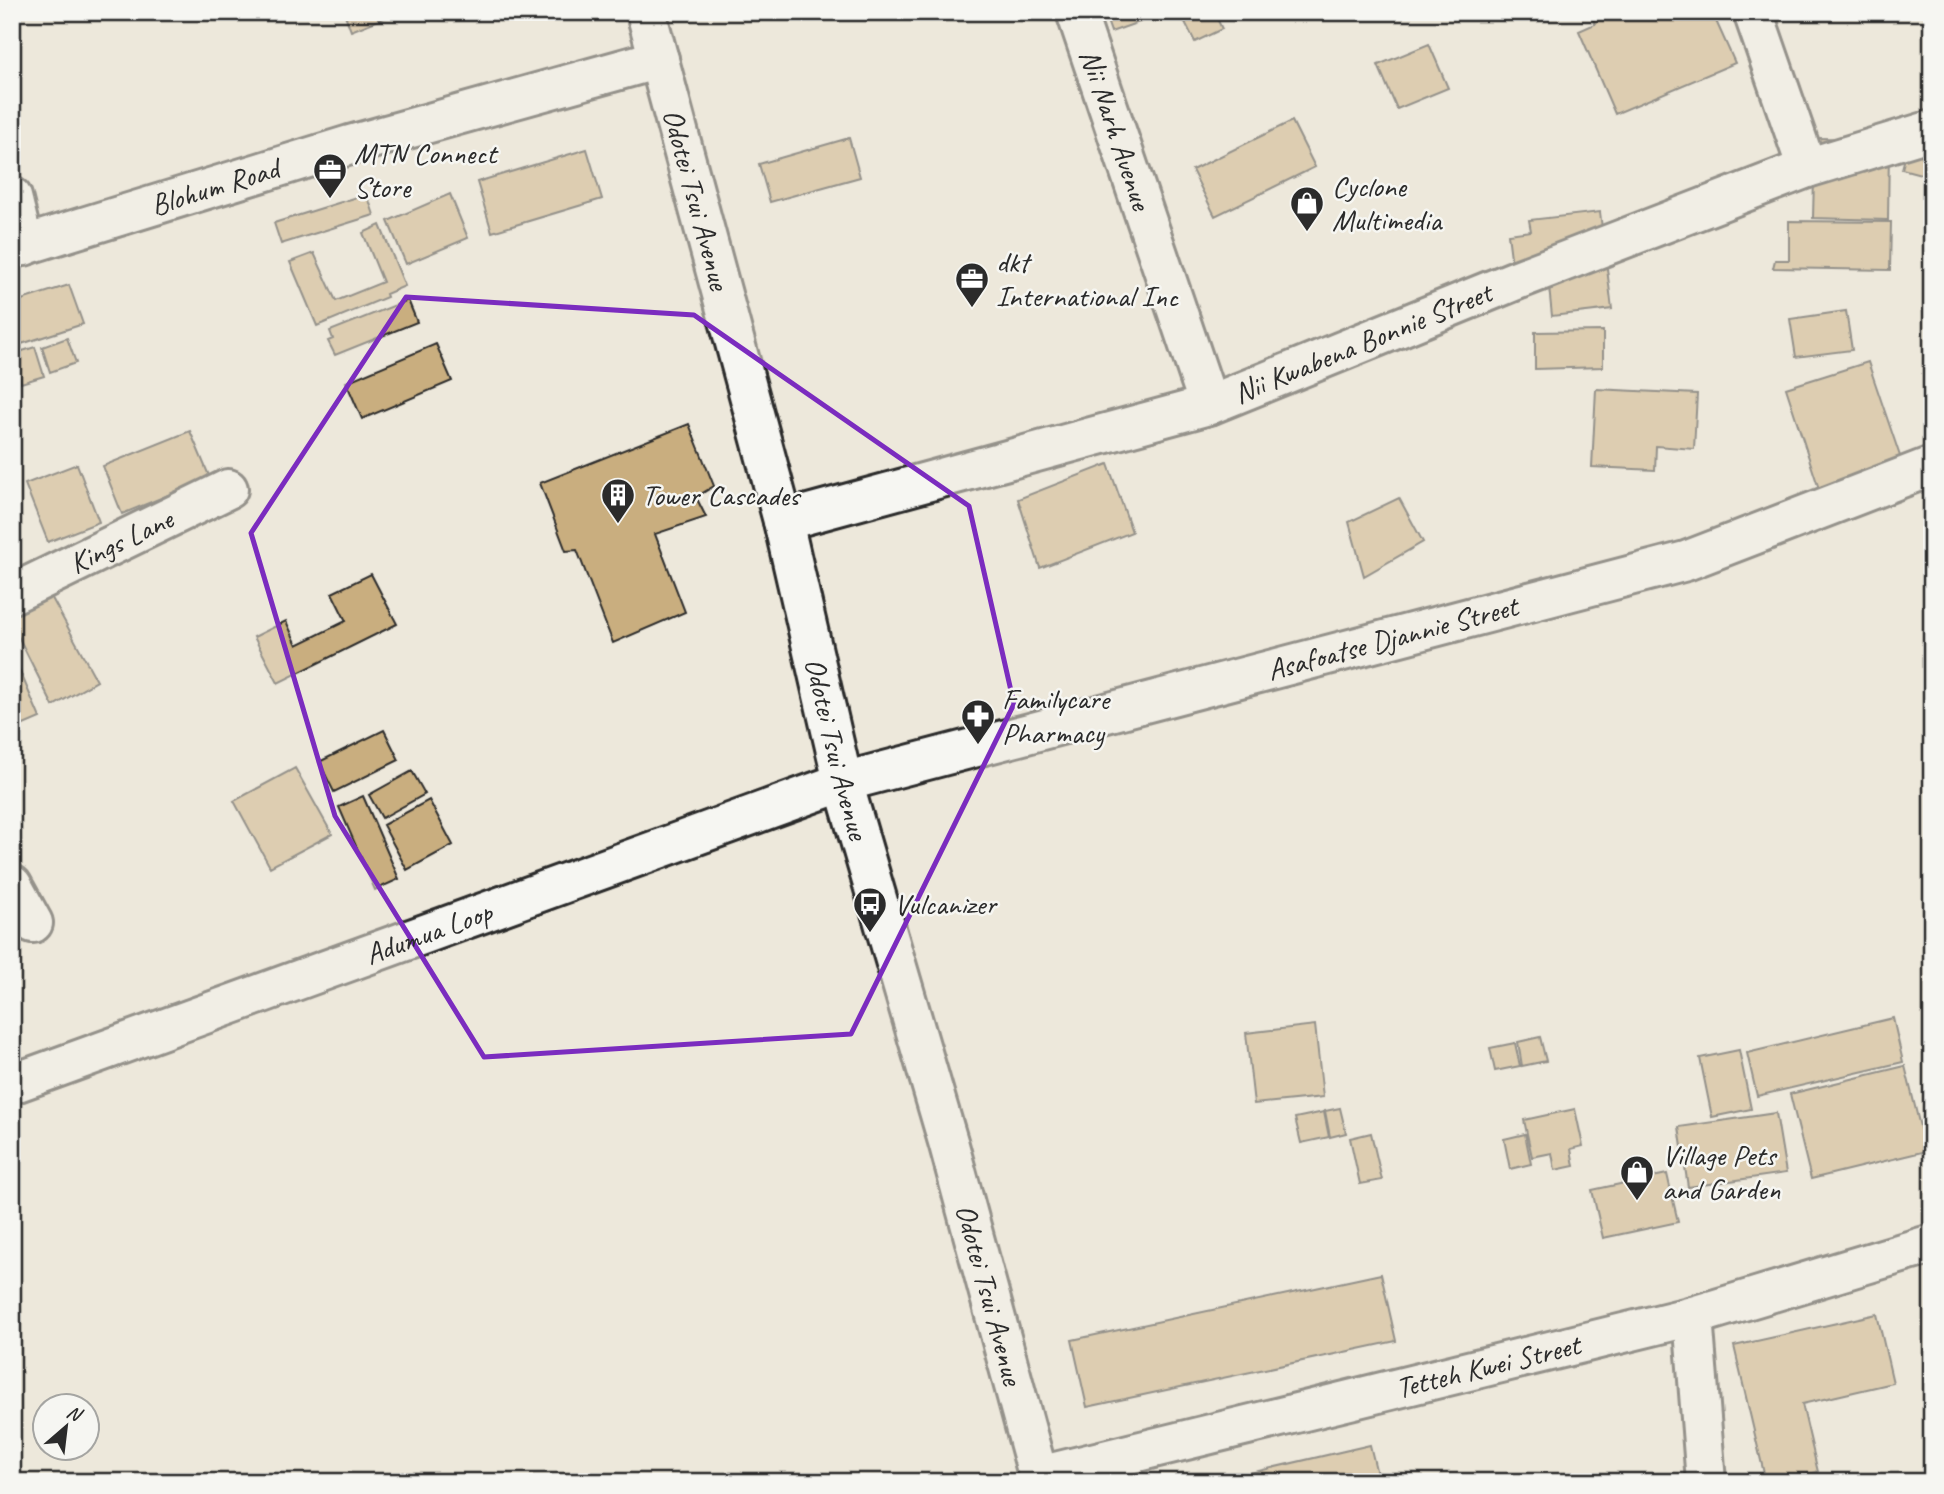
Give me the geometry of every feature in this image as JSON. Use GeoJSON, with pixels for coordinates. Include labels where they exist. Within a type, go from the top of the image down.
{"type":"FeatureCollection","features":[{"type":"Feature","properties":{"kind":"street","name":"Odotei Tsui Avenue"},"geometry":{"type":"LineString","coordinates":[[646,12],[783,521],[843,782],[949,1145],[1039,1479]]}},
{"type":"Feature","properties":{"kind":"street","name":"Nii Narh Avenue"},"geometry":{"type":"LineString","coordinates":[[1076,12],[1209,405]]}},
{"type":"Feature","properties":{"kind":"street"},"geometry":{"type":"LineString","coordinates":[[1753,12],[1807,168]]}},
{"type":"Feature","properties":{"kind":"street","name":"Blohum Road"},"geometry":{"type":"LineString","coordinates":[[18,247],[350,145],[659,59]]}},
{"type":"Feature","properties":{"kind":"street","name":"Nii Kwabena Bonnie Street"},"geometry":{"type":"LineString","coordinates":[[783,521],[1209,405],[1514,281],[1807,168],[1932,130]]}},
{"type":"Feature","properties":{"kind":"street"},"geometry":{"type":"LineString","coordinates":[[12,197],[18,247]]}},
{"type":"Feature","properties":{"kind":"street","name":"Asafoatse Djannie Street"},"geometry":{"type":"LineString","coordinates":[[843,782],[1686,561],[1932,466]]}},
{"type":"Feature","properties":{"kind":"street","name":"Kings Lane"},"geometry":{"type":"LineString","coordinates":[[12,594],[228,489]]}},
{"type":"Feature","properties":{"kind":"street","name":"Adumua Loop"},"geometry":{"type":"LineString","coordinates":[[12,1084],[843,782]]}},
{"type":"Feature","properties":{"kind":"street"},"geometry":{"type":"LineString","coordinates":[[12,885],[33,923]]}},
{"type":"Feature","properties":{"kind":"street","name":"Tetteh Kwei Street"},"geometry":{"type":"LineString","coordinates":[[1039,1479],[1693,1316],[1932,1244]]}},
{"type":"Feature","properties":{"kind":"street"},"geometry":{"type":"LineString","coordinates":[[1693,1316],[1706,1482]]}},
{"type":"Feature","properties":{"kind":"highlighted area"},"geometry":{"type":"Polygon","coordinates":[[[406,297],[694,315],[969,506],[1014,704],[851,1034],[484,1057],[335,816],[251,533],[406,297]]]}},
{"type":"Feature","properties":{"kind":"building"},"geometry":{"type":"Polygon","coordinates":[[[344,12],[399,12],[351,31],[344,12]]]}},
{"type":"Feature","properties":{"kind":"building"},"geometry":{"type":"Polygon","coordinates":[[[1104,12],[1168,12],[1111,32],[1104,12]]]}},
{"type":"Feature","properties":{"kind":"building"},"geometry":{"type":"Polygon","coordinates":[[[1205,12],[1214,12],[1222,29],[1195,42],[1185,22],[1205,12]]]}},
{"type":"Feature","properties":{"kind":"building"},"geometry":{"type":"Polygon","coordinates":[[[1590,12],[1712,12],[1735,63],[1615,114],[1579,31],[1595,24],[1590,12]]]}},
{"type":"Feature","properties":{"kind":"building"},"geometry":{"type":"Polygon","coordinates":[[[1429,44],[1448,88],[1397,109],[1378,65],[1429,44]]]}},
{"type":"Feature","properties":{"kind":"building"},"geometry":{"type":"Polygon","coordinates":[[[1931,105],[1932,177],[1902,169],[1916,115],[1928,118],[1931,105]]]}},
{"type":"Feature","properties":{"kind":"building"},"geometry":{"type":"Polygon","coordinates":[[[1292,121],[1315,167],[1215,216],[1192,170],[1292,121]]]}},
{"type":"Feature","properties":{"kind":"building"},"geometry":{"type":"Polygon","coordinates":[[[849,138],[860,177],[770,202],[759,164],[849,138]]]}},
{"type":"Feature","properties":{"kind":"building"},"geometry":{"type":"Polygon","coordinates":[[[1815,138],[1877,139],[1889,147],[1888,220],[1813,218],[1815,138]]]}},
{"type":"Feature","properties":{"kind":"building"},"geometry":{"type":"Polygon","coordinates":[[[587,149],[602,199],[492,232],[477,182],[587,149]]]}},
{"type":"Feature","properties":{"kind":"building"},"geometry":{"type":"Polygon","coordinates":[[[367,194],[374,215],[281,244],[274,223],[367,194]]]}},
{"type":"Feature","properties":{"kind":"building"},"geometry":{"type":"Polygon","coordinates":[[[450,194],[468,238],[406,264],[388,221],[450,194]]]}},
{"type":"Feature","properties":{"kind":"building"},"geometry":{"type":"Polygon","coordinates":[[[1600,212],[1612,309],[1552,316],[1548,277],[1514,281],[1508,234],[1531,231],[1529,220],[1600,212]]]}},
{"type":"Feature","properties":{"kind":"building"},"geometry":{"type":"Polygon","coordinates":[[[1789,221],[1891,222],[1890,270],[1773,268],[1775,260],[1789,260],[1789,221]]]}},
{"type":"Feature","properties":{"kind":"building"},"geometry":{"type":"Polygon","coordinates":[[[380,225],[405,286],[386,294],[387,297],[317,326],[290,262],[314,253],[336,301],[383,282],[363,233],[380,225]]]}},
{"type":"Feature","properties":{"kind":"building"},"geometry":{"type":"Polygon","coordinates":[[[69,285],[83,324],[12,347],[12,303],[69,285]]]}},
{"type":"Feature","properties":{"kind":"building"},"geometry":{"type":"Polygon","coordinates":[[[408,300],[417,322],[335,355],[328,341],[333,339],[330,331],[408,300]]]}},
{"type":"Feature","properties":{"kind":"building"},"geometry":{"type":"Polygon","coordinates":[[[1846,311],[1852,350],[1796,357],[1790,319],[1846,311]]]}},
{"type":"Feature","properties":{"kind":"building"},"geometry":{"type":"Polygon","coordinates":[[[1603,331],[1603,367],[1535,369],[1535,332],[1603,331]]]}},
{"type":"Feature","properties":{"kind":"building"},"geometry":{"type":"Polygon","coordinates":[[[67,338],[76,363],[50,372],[42,347],[67,338]]]}},
{"type":"Feature","properties":{"kind":"building"},"geometry":{"type":"Polygon","coordinates":[[[436,344],[452,381],[362,419],[346,382],[436,344]]]}},
{"type":"Feature","properties":{"kind":"building"},"geometry":{"type":"Polygon","coordinates":[[[35,347],[44,376],[21,383],[13,354],[35,347]]]}},
{"type":"Feature","properties":{"kind":"building"},"geometry":{"type":"Polygon","coordinates":[[[1868,362],[1902,462],[1819,489],[1786,388],[1868,362]]]}},
{"type":"Feature","properties":{"kind":"building"},"geometry":{"type":"Polygon","coordinates":[[[1596,389],[1697,394],[1694,449],[1656,446],[1655,470],[1592,467],[1596,389]]]}},
{"type":"Feature","properties":{"kind":"building","name":"Tower Cascades"},"geometry":{"type":"Polygon","coordinates":[[[689,424],[714,486],[696,497],[706,517],[655,534],[685,612],[613,643],[577,550],[566,551],[540,483],[689,424]]]}},
{"type":"Feature","properties":{"kind":"building"},"geometry":{"type":"Polygon","coordinates":[[[190,431],[210,478],[122,514],[103,466],[190,431]]]}},
{"type":"Feature","properties":{"kind":"building"},"geometry":{"type":"Polygon","coordinates":[[[77,464],[99,522],[48,542],[25,484],[77,464]]]}},
{"type":"Feature","properties":{"kind":"building"},"geometry":{"type":"Polygon","coordinates":[[[1108,464],[1132,532],[1040,568],[1018,499],[1108,464]]]}},
{"type":"Feature","properties":{"kind":"building"},"geometry":{"type":"Polygon","coordinates":[[[1399,498],[1423,542],[1364,576],[1349,522],[1399,498]]]}},
{"type":"Feature","properties":{"kind":"building"},"geometry":{"type":"Polygon","coordinates":[[[371,574],[397,624],[278,683],[254,637],[286,621],[297,645],[346,621],[332,593],[371,574]]]}},
{"type":"Feature","properties":{"kind":"building"},"geometry":{"type":"Polygon","coordinates":[[[47,589],[97,681],[53,706],[12,624],[12,609],[47,589]]]}},
{"type":"Feature","properties":{"kind":"building"},"geometry":{"type":"Polygon","coordinates":[[[16,662],[40,718],[12,730],[12,664],[16,662]]]}},
{"type":"Feature","properties":{"kind":"building"},"geometry":{"type":"Polygon","coordinates":[[[384,730],[399,760],[334,792],[319,762],[384,730]]]}},
{"type":"Feature","properties":{"kind":"building"},"geometry":{"type":"Polygon","coordinates":[[[295,768],[332,834],[270,867],[234,801],[295,768]]]}},
{"type":"Feature","properties":{"kind":"building"},"geometry":{"type":"Polygon","coordinates":[[[412,771],[425,794],[382,818],[369,795],[412,771]]]}},
{"type":"Feature","properties":{"kind":"building"},"geometry":{"type":"Polygon","coordinates":[[[363,796],[399,879],[375,890],[339,807],[363,796]]]}},
{"type":"Feature","properties":{"kind":"building"},"geometry":{"type":"Polygon","coordinates":[[[429,800],[453,845],[407,870],[383,825],[429,800]]]}},
{"type":"Feature","properties":{"kind":"building"},"geometry":{"type":"Polygon","coordinates":[[[1893,1018],[1903,1062],[1757,1096],[1747,1053],[1893,1018]]]}},
{"type":"Feature","properties":{"kind":"building"},"geometry":{"type":"Polygon","coordinates":[[[1315,1025],[1323,1097],[1254,1104],[1246,1033],[1315,1025]]]}},
{"type":"Feature","properties":{"kind":"building"},"geometry":{"type":"Polygon","coordinates":[[[1540,1037],[1546,1061],[1522,1066],[1518,1042],[1540,1037]]]}},
{"type":"Feature","properties":{"kind":"building"},"geometry":{"type":"Polygon","coordinates":[[[1515,1043],[1520,1066],[1495,1071],[1490,1048],[1515,1043]]]}},
{"type":"Feature","properties":{"kind":"building"},"geometry":{"type":"Polygon","coordinates":[[[1739,1050],[1751,1109],[1712,1117],[1700,1058],[1739,1050]]]}},
{"type":"Feature","properties":{"kind":"building"},"geometry":{"type":"Polygon","coordinates":[[[1905,1066],[1926,1151],[1811,1179],[1790,1094],[1905,1066]]]}},
{"type":"Feature","properties":{"kind":"building"},"geometry":{"type":"Polygon","coordinates":[[[1340,1108],[1346,1133],[1330,1137],[1325,1111],[1340,1108]]]}},
{"type":"Feature","properties":{"kind":"building"},"geometry":{"type":"Polygon","coordinates":[[[1575,1109],[1583,1146],[1571,1149],[1574,1166],[1555,1170],[1552,1153],[1532,1157],[1524,1120],[1575,1109]]]}},
{"type":"Feature","properties":{"kind":"building"},"geometry":{"type":"Polygon","coordinates":[[[1324,1112],[1329,1137],[1301,1143],[1295,1118],[1324,1112]]]}},
{"type":"Feature","properties":{"kind":"building"},"geometry":{"type":"Polygon","coordinates":[[[1776,1113],[1786,1173],[1688,1187],[1679,1127],[1776,1113]]]}},
{"type":"Feature","properties":{"kind":"building"},"geometry":{"type":"Polygon","coordinates":[[[1371,1133],[1382,1180],[1360,1184],[1350,1138],[1371,1133]]]}},
{"type":"Feature","properties":{"kind":"building"},"geometry":{"type":"Polygon","coordinates":[[[1525,1134],[1531,1164],[1510,1169],[1504,1139],[1525,1134]]]}},
{"type":"Feature","properties":{"kind":"building"},"geometry":{"type":"Polygon","coordinates":[[[1667,1174],[1678,1222],[1603,1238],[1592,1190],[1667,1174]]]}},
{"type":"Feature","properties":{"kind":"building"},"geometry":{"type":"Polygon","coordinates":[[[1381,1274],[1396,1341],[1087,1407],[1072,1340],[1381,1274]]]}},
{"type":"Feature","properties":{"kind":"building"},"geometry":{"type":"Polygon","coordinates":[[[1877,1314],[1893,1383],[1802,1404],[1818,1472],[1766,1482],[1734,1346],[1877,1314]]]}},
{"type":"Feature","properties":{"kind":"building"},"geometry":{"type":"Polygon","coordinates":[[[1370,1445],[1379,1482],[1211,1482],[1370,1445]]]}},
{"type":"Feature","properties":{"kind":"place","name":"MTN Connect Store"},"geometry":{"type":"Point","coordinates":[330,200]}},
{"type":"Feature","properties":{"kind":"place","name":"Cyclone Multimedia"},"geometry":{"type":"Point","coordinates":[1307,233]}},
{"type":"Feature","properties":{"kind":"place","name":"dkt International Inc"},"geometry":{"type":"Point","coordinates":[972,309]}},
{"type":"Feature","properties":{"kind":"place","name":"Tower Cascades"},"geometry":{"type":"Point","coordinates":[618,525]}},
{"type":"Feature","properties":{"kind":"place","name":"Familycare Pharmacy"},"geometry":{"type":"Point","coordinates":[978,746]}},
{"type":"Feature","properties":{"kind":"place","name":"Vulcanizer"},"geometry":{"type":"Point","coordinates":[870,934]}},
{"type":"Feature","properties":{"kind":"place","name":"Village Pets and Garden"},"geometry":{"type":"Point","coordinates":[1637,1202]}}]}
